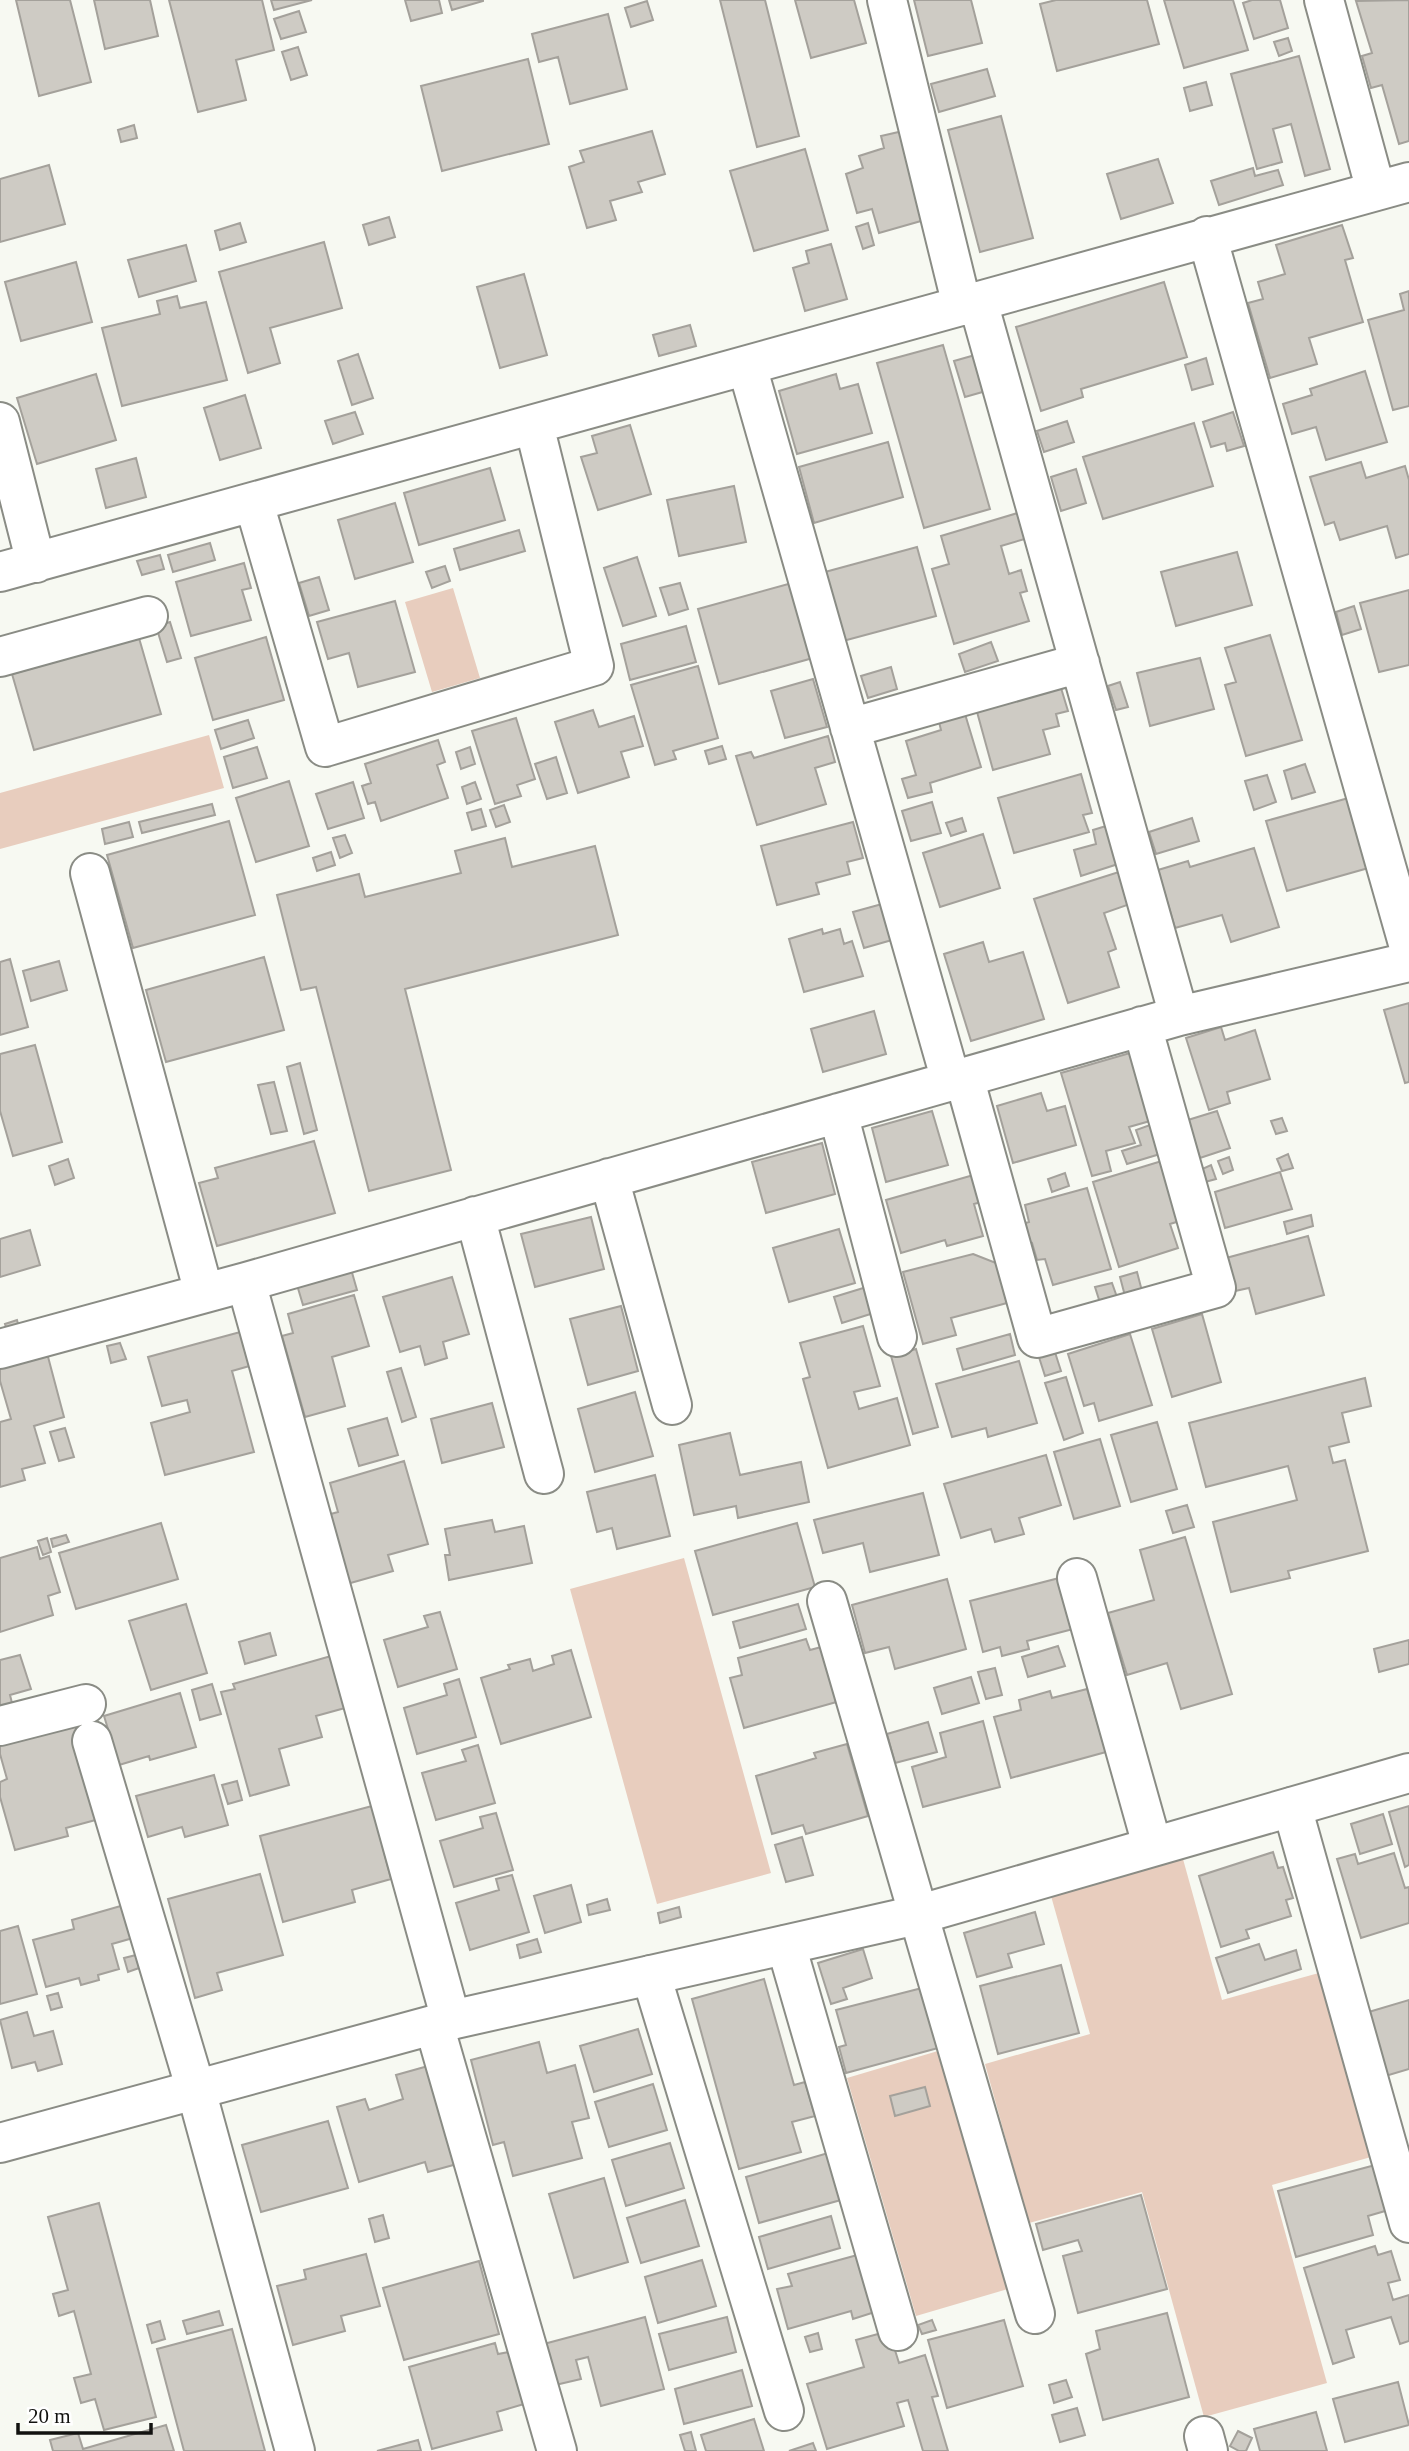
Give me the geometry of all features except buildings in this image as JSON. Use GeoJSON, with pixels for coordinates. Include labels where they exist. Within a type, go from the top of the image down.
{"type":"FeatureCollection","features":[{"type":"Feature","properties":{"kind":"street"},"geometry":{"type":"LineString","coordinates":[[887,0],[970,304],[1080,663],[1179,1016]]}},
{"type":"Feature","properties":{"kind":"street"},"geometry":{"type":"LineString","coordinates":[[0,422],[18,568],[1393,186],[1324,0]]}},
{"type":"Feature","properties":{"kind":"street"},"geometry":{"type":"LineString","coordinates":[[1207,236],[1409,947]]}},
{"type":"Feature","properties":{"kind":"street"},"geometry":{"type":"LineString","coordinates":[[747,366],[850,728],[1037,1338],[1216,1289],[1142,1026]]}},
{"type":"Feature","properties":{"kind":"street"},"geometry":{"type":"LineString","coordinates":[[254,503],[325,747],[594,667],[534,425]]}},
{"type":"Feature","properties":{"kind":"street"},"geometry":{"type":"LineString","coordinates":[[0,657],[148,616]]}},
{"type":"Feature","properties":{"kind":"street"},"geometry":{"type":"LineString","coordinates":[[850,728],[1080,663]]}},
{"type":"Feature","properties":{"kind":"street"},"geometry":{"type":"LineString","coordinates":[[90,873],[204,1293]]}},
{"type":"Feature","properties":{"kind":"street"},"geometry":{"type":"LineString","coordinates":[[0,1349],[246,1282],[1142,1026],[1409,962]]}},
{"type":"Feature","properties":{"kind":"street"},"geometry":{"type":"LineString","coordinates":[[838,1113],[897,1337]]}},
{"type":"Feature","properties":{"kind":"street"},"geometry":{"type":"LineString","coordinates":[[609,1178],[672,1405]]}},
{"type":"Feature","properties":{"kind":"street"},"geometry":{"type":"LineString","coordinates":[[475,1216],[544,1474]]}},
{"type":"Feature","properties":{"kind":"street"},"geometry":{"type":"LineString","coordinates":[[246,1282],[557,2451]]}},
{"type":"Feature","properties":{"kind":"street"},"geometry":{"type":"LineString","coordinates":[[1077,1578],[1152,1845]]}},
{"type":"Feature","properties":{"kind":"street"},"geometry":{"type":"LineString","coordinates":[[827,1601],[1035,2314]]}},
{"type":"Feature","properties":{"kind":"street"},"geometry":{"type":"LineString","coordinates":[[0,1726],[86,1704]]}},
{"type":"Feature","properties":{"kind":"street"},"geometry":{"type":"LineString","coordinates":[[92,1741],[196,2090],[295,2451]]}},
{"type":"Feature","properties":{"kind":"street"},"geometry":{"type":"LineString","coordinates":[[0,2143],[443,2023],[917,1915],[1409,1773]]}},
{"type":"Feature","properties":{"kind":"street"},"geometry":{"type":"LineString","coordinates":[[1292,1807],[1409,2223]]}},
{"type":"Feature","properties":{"kind":"street"},"geometry":{"type":"LineString","coordinates":[[786,1945],[898,2332]]}},
{"type":"Feature","properties":{"kind":"street"},"geometry":{"type":"LineString","coordinates":[[651,1975],[784,2411]]}},
{"type":"Feature","properties":{"kind":"shaded area"},"geometry":{"type":"Polygon","coordinates":[[[453,588],[480,678],[432,692],[405,602],[453,588]]]}},
{"type":"Feature","properties":{"kind":"shaded area"},"geometry":{"type":"Polygon","coordinates":[[[209,735],[224,788],[0,849],[0,793],[209,735]]]}},
{"type":"Feature","properties":{"kind":"shaded area"},"geometry":{"type":"Polygon","coordinates":[[[684,1558],[771,1873],[657,1904],[570,1589],[684,1558]]]}},
{"type":"Feature","properties":{"kind":"shaded area"},"geometry":{"type":"Polygon","coordinates":[[[1183,1859],[1222,2000],[1326,1971],[1378,2155],[1272,2185],[1327,2383],[1204,2417],[1142,2192],[1029,2223],[985,2064],[1090,2034],[1051,1896],[1183,1859]]]}},
{"type":"Feature","properties":{"kind":"shaded area"},"geometry":{"type":"Polygon","coordinates":[[[948,2048],[1018,2286],[916,2316],[847,2078],[948,2048]]]}}]}
